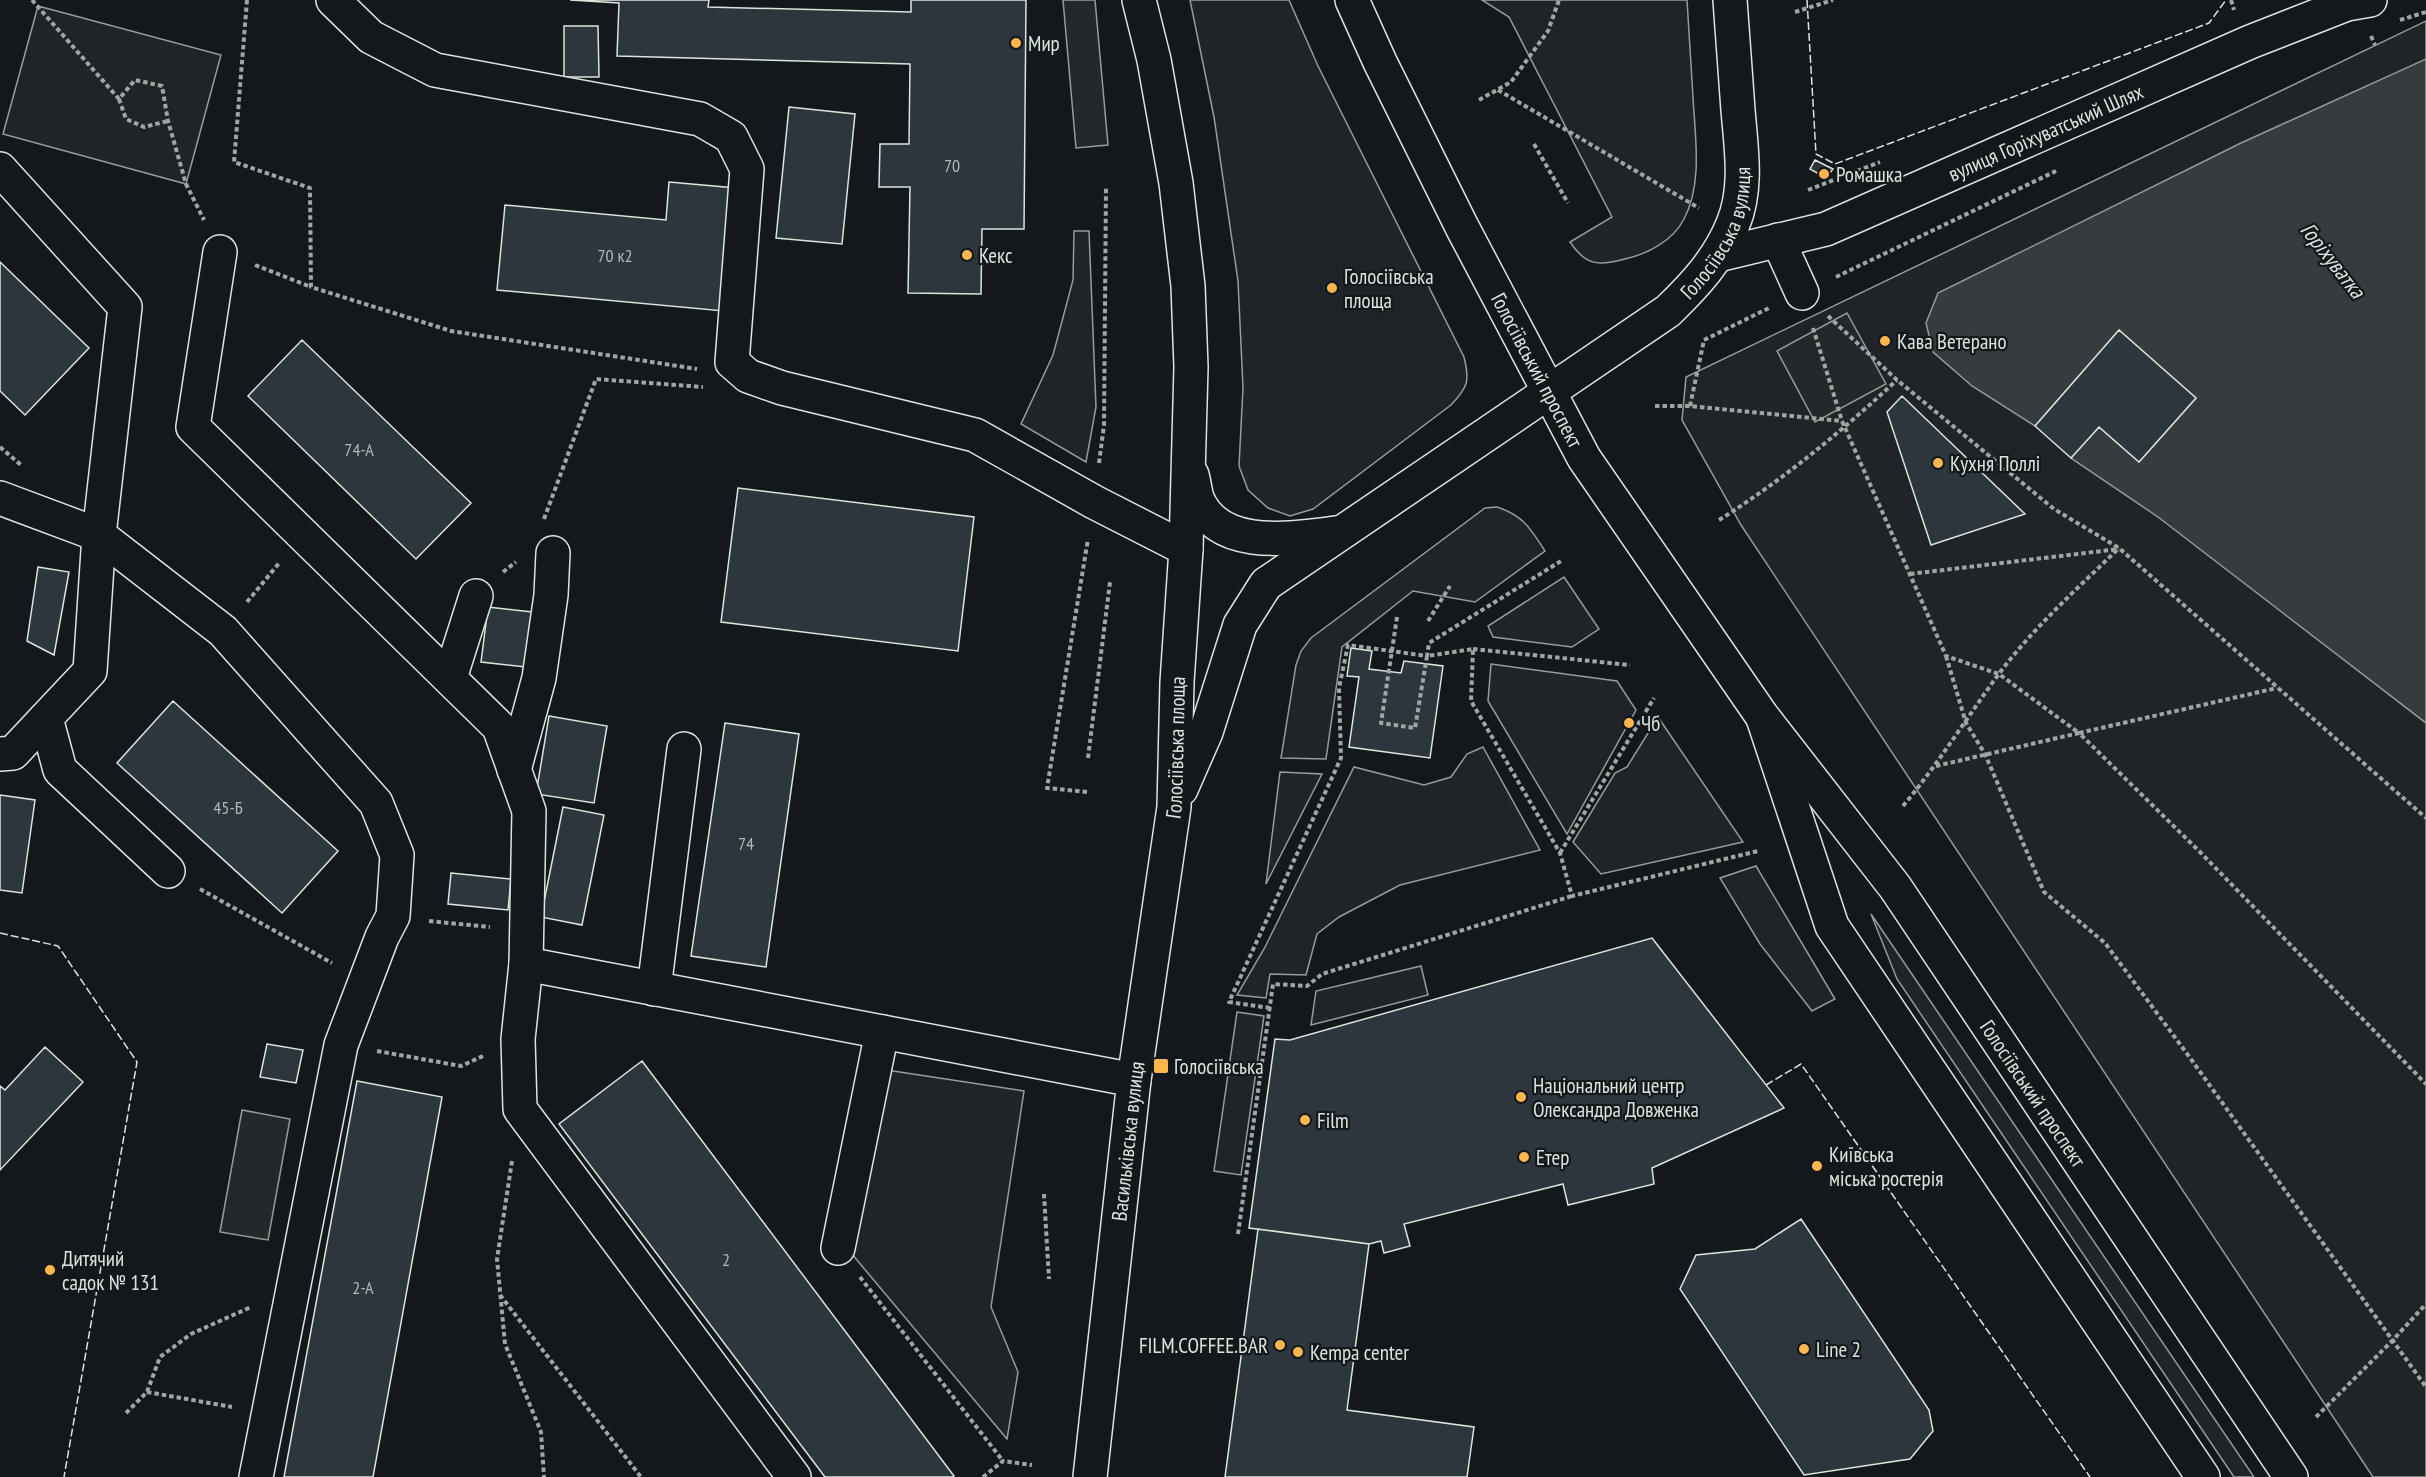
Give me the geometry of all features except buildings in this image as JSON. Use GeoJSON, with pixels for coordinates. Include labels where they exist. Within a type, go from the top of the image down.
{"type":"FeatureCollection","features":[{"type":"Feature","properties":{"kind":"main road"},"geometry":{"type":"LineString","coordinates":[[333,0],[371,37],[435,70],[700,119],[731,137],[747,169],[732,362],[748,376],[782,388],[975,435],[1094,502],[1186,549]]}},
{"type":"Feature","properties":{"kind":"main road","name":"Голосіївська площа"},"geometry":{"type":"LineString","coordinates":[[1140,0],[1155,60],[1176,183],[1188,286],[1191,367],[1186,549],[1177,682],[1174,807]]}},
{"type":"Feature","properties":{"kind":"main road","name":"Голосіївський проспект"},"geometry":{"type":"LineString","coordinates":[[1352,0],[1380,62],[1457,216],[1584,458],[1762,716],[1895,887],[2291,1477]]}},
{"type":"Feature","properties":{"kind":"main road","name":"Голосіївська вулиця"},"geometry":{"type":"LineString","coordinates":[[1548,392],[1668,311],[1697,283],[1718,255],[1734,223],[1741,191],[1742,158],[1730,0]]}},
{"type":"Feature","properties":{"kind":"main road","name":"вулиця Горіхуватський Шлях"},"geometry":{"type":"LineString","coordinates":[[1718,255],[1826,229],[2250,42],[2347,4],[2370,0]]}},
{"type":"Feature","properties":{"kind":"main road"},"geometry":{"type":"LineString","coordinates":[[0,169],[125,307],[99,535],[90,671],[13,753],[0,754]]}},
{"type":"Feature","properties":{"kind":"main road"},"geometry":{"type":"LineString","coordinates":[[1778,240],[1802,293]]}},
{"type":"Feature","properties":{"kind":"main road"},"geometry":{"type":"LineString","coordinates":[[220,252],[193,427],[499,727],[529,811],[526,964],[518,1040],[519,1109],[794,1477]]}},
{"type":"Feature","properties":{"kind":"main road","name":"Голосіївська площа"},"geometry":{"type":"LineString","coordinates":[[1174,807],[1206,732],[1240,625],[1266,584],[1548,392]]}},
{"type":"Feature","properties":{"kind":"main road"},"geometry":{"type":"LineString","coordinates":[[1188,458],[1198,499],[1208,515],[1224,528],[1251,538],[1280,539],[1342,532]]}},
{"type":"Feature","properties":{"kind":"main road"},"geometry":{"type":"LineString","coordinates":[[0,498],[99,535],[223,631],[376,803],[397,855],[393,916],[341,1045],[256,1477]]}},
{"type":"Feature","properties":{"kind":"main road"},"geometry":{"type":"LineString","coordinates":[[514,770],[539,678],[551,595],[548,539]]}},
{"type":"Feature","properties":{"kind":"main road"},"geometry":{"type":"LineString","coordinates":[[450,678],[476,596]]}},
{"type":"Feature","properties":{"kind":"main road","name":"Голосіївський проспект"},"geometry":{"type":"LineString","coordinates":[[1762,716],[1832,926],[2203,1477]]}},
{"type":"Feature","properties":{"kind":"main road"},"geometry":{"type":"LineString","coordinates":[[46,718],[60,770],[168,872]]}},
{"type":"Feature","properties":{"kind":"main road"},"geometry":{"type":"LineString","coordinates":[[654,989],[684,749]]}},
{"type":"Feature","properties":{"kind":"main road","name":"Васильківська вулиця"},"geometry":{"type":"LineString","coordinates":[[1090,1477],[1134,1080],[1174,807]]}},
{"type":"Feature","properties":{"kind":"main road"},"geometry":{"type":"LineString","coordinates":[[526,964],[1134,1080]]}},
{"type":"Feature","properties":{"kind":"main road"},"geometry":{"type":"LineString","coordinates":[[838,1248],[882,1032]]}},
{"type":"Feature","properties":{"kind":"path"},"geometry":{"type":"LineString","coordinates":[[32,0],[119,99],[126,119],[144,127],[168,121]]}},
{"type":"Feature","properties":{"kind":"path"},"geometry":{"type":"LineString","coordinates":[[247,0],[234,162],[310,188],[311,287]]}},
{"type":"Feature","properties":{"kind":"path"},"geometry":{"type":"LineString","coordinates":[[1479,100],[1511,82],[1548,31],[1559,0]]}},
{"type":"Feature","properties":{"kind":"path"},"geometry":{"type":"LineString","coordinates":[[1795,12],[1833,0]]}},
{"type":"Feature","properties":{"kind":"path"},"geometry":{"type":"LineString","coordinates":[[119,99],[135,80],[162,86],[168,121],[186,184],[220,252]]}},
{"type":"Feature","properties":{"kind":"path"},"geometry":{"type":"LineString","coordinates":[[1498,90],[1700,209]]}},
{"type":"Feature","properties":{"kind":"path"},"geometry":{"type":"LineString","coordinates":[[1534,144],[1568,203]]}},
{"type":"Feature","properties":{"kind":"path"},"geometry":{"type":"LineString","coordinates":[[251,264],[311,287],[450,332],[697,369]]}},
{"type":"Feature","properties":{"kind":"path"},"geometry":{"type":"LineString","coordinates":[[1802,293],[1898,380],[2054,509],[2119,549],[2426,818]]}},
{"type":"Feature","properties":{"kind":"path"},"geometry":{"type":"LineString","coordinates":[[1690,406],[1704,340],[1802,293]]}},
{"type":"Feature","properties":{"kind":"path"},"geometry":{"type":"LineString","coordinates":[[1802,293],[1842,421],[1946,656],[1966,723],[1985,754],[2044,892],[2105,943],[2426,1387]]}},
{"type":"Feature","properties":{"kind":"path"},"geometry":{"type":"LineString","coordinates":[[548,539],[596,379],[732,389],[748,376]]}},
{"type":"Feature","properties":{"kind":"path"},"geometry":{"type":"LineString","coordinates":[[1719,520],[1748,502],[1845,428],[1898,380]]}},
{"type":"Feature","properties":{"kind":"path"},"geometry":{"type":"LineString","coordinates":[[1654,406],[1690,406],[1842,421]]}},
{"type":"Feature","properties":{"kind":"path"},"geometry":{"type":"LineString","coordinates":[[223,631],[302,534]]}},
{"type":"Feature","properties":{"kind":"path"},"geometry":{"type":"LineString","coordinates":[[1910,574],[2119,549]]}},
{"type":"Feature","properties":{"kind":"path"},"geometry":{"type":"LineString","coordinates":[[1904,806],[1936,766],[1999,674],[2060,606],[2119,549]]}},
{"type":"Feature","properties":{"kind":"path"},"geometry":{"type":"LineString","coordinates":[[476,596],[517,561]]}},
{"type":"Feature","properties":{"kind":"path"},"geometry":{"type":"LineString","coordinates":[[1397,617],[1382,723],[1415,728],[1429,643],[1561,561]]}},
{"type":"Feature","properties":{"kind":"path"},"geometry":{"type":"LineString","coordinates":[[1088,758],[1110,582]]}},
{"type":"Feature","properties":{"kind":"path"},"geometry":{"type":"LineString","coordinates":[[1428,621],[1450,586]]}},
{"type":"Feature","properties":{"kind":"path"},"geometry":{"type":"LineString","coordinates":[[1270,1008],[1229,1002],[1341,758],[1339,688],[1348,645],[1426,656],[1473,649],[1630,665]]}},
{"type":"Feature","properties":{"kind":"path"},"geometry":{"type":"LineString","coordinates":[[1473,649],[1471,701],[1560,853],[1572,896]]}},
{"type":"Feature","properties":{"kind":"path"},"geometry":{"type":"LineString","coordinates":[[1946,656],[1999,674],[2079,732],[2200,852],[2426,1084]]}},
{"type":"Feature","properties":{"kind":"path"},"geometry":{"type":"LineString","coordinates":[[1936,766],[2277,688]]}},
{"type":"Feature","properties":{"kind":"path"},"geometry":{"type":"LineString","coordinates":[[1560,853],[1654,698]]}},
{"type":"Feature","properties":{"kind":"path"},"geometry":{"type":"LineString","coordinates":[[1238,1234],[1273,984],[1307,986],[1323,974],[1572,896],[1758,851]]}},
{"type":"Feature","properties":{"kind":"path"},"geometry":{"type":"LineString","coordinates":[[168,872],[365,981]]}},
{"type":"Feature","properties":{"kind":"path"},"geometry":{"type":"LineString","coordinates":[[393,916],[526,931]]}},
{"type":"Feature","properties":{"kind":"path"},"geometry":{"type":"LineString","coordinates":[[341,1045],[461,1066]]}},
{"type":"Feature","properties":{"kind":"path"},"geometry":{"type":"LineString","coordinates":[[519,1109],[497,1259],[505,1344],[541,1432],[544,1477]]}},
{"type":"Feature","properties":{"kind":"path"},"geometry":{"type":"LineString","coordinates":[[1044,1194],[1049,1279]]}},
{"type":"Feature","properties":{"kind":"path"},"geometry":{"type":"LineString","coordinates":[[838,1248],[1003,1461],[1032,1465]]}},
{"type":"Feature","properties":{"kind":"path"},"geometry":{"type":"LineString","coordinates":[[126,1413],[147,1392],[160,1357],[191,1334],[293,1288]]}},
{"type":"Feature","properties":{"kind":"path"},"geometry":{"type":"LineString","coordinates":[[500,1294],[641,1477]]}},
{"type":"Feature","properties":{"kind":"path"},"geometry":{"type":"LineString","coordinates":[[2316,1417],[2426,1304]]}},
{"type":"Feature","properties":{"kind":"path"},"geometry":{"type":"LineString","coordinates":[[147,1392],[269,1413]]}},
{"type":"Feature","properties":{"kind":"path"},"geometry":{"type":"LineString","coordinates":[[983,1477],[1003,1461]]}},
{"type":"Feature","properties":{"kind":"shaded area"},"geometry":{"type":"Polygon","coordinates":[[[1063,0],[1095,0],[1108,145],[1076,148],[1063,0]]]}},
{"type":"Feature","properties":{"kind":"shaded area"},"geometry":{"type":"Polygon","coordinates":[[[1190,0],[1289,0],[1318,66],[1466,365],[1466,383],[1451,405],[1313,509],[1290,516],[1268,508],[1248,490],[1239,466],[1243,388],[1238,281],[1214,117],[1190,0]]]}},
{"type":"Feature","properties":{"kind":"shaded area"},"geometry":{"type":"Polygon","coordinates":[[[1482,0],[1687,0],[1696,175],[1690,205],[1684,219],[1666,240],[1642,254],[1607,263],[1587,260],[1576,250],[1570,242],[1612,217],[1509,17],[1482,0]]]}},
{"type":"Feature","properties":{"kind":"shaded area"},"geometry":{"type":"Polygon","coordinates":[[[38,6],[221,55],[186,184],[3,134],[38,6]]]}},
{"type":"Feature","properties":{"kind":"shaded area"},"geometry":{"type":"Polygon","coordinates":[[[2426,21],[2426,1477],[2373,1477],[1741,525],[1682,420],[1686,377],[2426,21]]]}},
{"type":"Feature","properties":{"kind":"shaded area"},"geometry":{"type":"Polygon","coordinates":[[[1074,231],[1089,231],[1096,407],[1086,462],[1021,424],[1053,355],[1073,280],[1074,231]]]}},
{"type":"Feature","properties":{"kind":"shaded area"},"geometry":{"type":"Polygon","coordinates":[[[1847,313],[1886,384],[1815,422],[1777,351],[1847,313]]]}},
{"type":"Feature","properties":{"kind":"shaded area"},"geometry":{"type":"Polygon","coordinates":[[[1497,507],[1514,514],[1526,524],[1545,551],[1475,602],[1413,591],[1342,647],[1326,759],[1281,758],[1296,665],[1301,651],[1311,638],[1485,508],[1497,507]]]}},
{"type":"Feature","properties":{"kind":"shaded area"},"geometry":{"type":"Polygon","coordinates":[[[1564,577],[1599,629],[1572,647],[1493,637],[1488,626],[1564,577]]]}},
{"type":"Feature","properties":{"kind":"shaded area"},"geometry":{"type":"Polygon","coordinates":[[[1491,664],[1617,681],[1636,710],[1567,834],[1488,701],[1491,664]]]}},
{"type":"Feature","properties":{"kind":"shaded area"},"geometry":{"type":"Polygon","coordinates":[[[1658,717],[1743,842],[1601,874],[1573,842],[1615,773],[1627,767],[1658,717]]]}},
{"type":"Feature","properties":{"kind":"shaded area"},"geometry":{"type":"Polygon","coordinates":[[[1483,747],[1540,850],[1400,885],[1339,917],[1317,934],[1306,975],[1270,974],[1266,998],[1237,995],[1264,949],[1354,767],[1424,785],[1451,777],[1467,754],[1483,747]]]}},
{"type":"Feature","properties":{"kind":"shaded area"},"geometry":{"type":"Polygon","coordinates":[[[1280,772],[1322,774],[1266,884],[1280,772]]]}},
{"type":"Feature","properties":{"kind":"shaded area"},"geometry":{"type":"Polygon","coordinates":[[[1756,866],[1835,999],[1812,1011],[1760,944],[1720,878],[1756,866]]]}},
{"type":"Feature","properties":{"kind":"shaded area"},"geometry":{"type":"Polygon","coordinates":[[[1871,914],[2254,1477],[2234,1477],[1897,979],[1871,914]]]}},
{"type":"Feature","properties":{"kind":"shaded area"},"geometry":{"type":"Polygon","coordinates":[[[1421,966],[1428,995],[1311,1025],[1316,991],[1421,966]]]}},
{"type":"Feature","properties":{"kind":"shaded area"},"geometry":{"type":"Polygon","coordinates":[[[1237,1012],[1264,1016],[1241,1175],[1214,1171],[1237,1012]]]}},
{"type":"Feature","properties":{"kind":"shaded area"},"geometry":{"type":"Polygon","coordinates":[[[880,1069],[1024,1091],[991,1307],[1018,1372],[1007,1439],[846,1247],[880,1069]]]}},
{"type":"Feature","properties":{"kind":"shaded area"},"geometry":{"type":"Polygon","coordinates":[[[242,1110],[290,1119],[268,1240],[220,1232],[242,1110]]]}},
{"type":"Feature","properties":{"kind":"water","name":"Горіхуватка"},"geometry":{"type":"Polygon","coordinates":[[[2426,59],[2426,723],[2158,517],[2071,458],[2099,427],[2139,462],[2196,398],[2119,330],[2035,426],[1972,386],[1933,352],[1926,323],[1938,293],[2241,143],[2426,59]]]}},
{"type":"Feature","properties":{"kind":"fence"},"geometry":{"type":"LineString","coordinates":[[1807,0],[1816,154],[1835,164],[2209,23],[2226,0]]}},
{"type":"Feature","properties":{"kind":"fence"},"geometry":{"type":"LineString","coordinates":[[0,933],[58,946],[137,1062],[64,1477]]}},
{"type":"Feature","properties":{"kind":"fence"},"geometry":{"type":"LineString","coordinates":[[1766,1085],[1801,1064],[2090,1477]]}},
{"type":"Feature","properties":{"kind":"place","name":"Мир"},"geometry":{"type":"Point","coordinates":[1016,43]}},
{"type":"Feature","properties":{"kind":"place","name":"Ромашка"},"geometry":{"type":"Point","coordinates":[1824,174]}},
{"type":"Feature","properties":{"kind":"place","name":"Кекс"},"geometry":{"type":"Point","coordinates":[967,255]}},
{"type":"Feature","properties":{"kind":"place","name":"Голосіївська площа"},"geometry":{"type":"Point","coordinates":[1332,288]}},
{"type":"Feature","properties":{"kind":"place","name":"Кава Ветерано"},"geometry":{"type":"Point","coordinates":[1885,341]}},
{"type":"Feature","properties":{"kind":"place","name":"Кухня Поллі"},"geometry":{"type":"Point","coordinates":[1938,463]}},
{"type":"Feature","properties":{"kind":"place","name":"Чб"},"geometry":{"type":"Point","coordinates":[1629,723]}},
{"type":"Feature","properties":{"kind":"place","name":"Голосіївська"},"geometry":{"type":"Point","coordinates":[1161,1066]}},
{"type":"Feature","properties":{"kind":"place","name":"Національний центр Олександра Довженка"},"geometry":{"type":"Point","coordinates":[1521,1097]}},
{"type":"Feature","properties":{"kind":"place","name":"Film"},"geometry":{"type":"Point","coordinates":[1305,1120]}},
{"type":"Feature","properties":{"kind":"place","name":"Етер"},"geometry":{"type":"Point","coordinates":[1524,1157]}},
{"type":"Feature","properties":{"kind":"place","name":"Київська міська ростерія"},"geometry":{"type":"Point","coordinates":[1817,1166]}},
{"type":"Feature","properties":{"kind":"place","name":"Дитячий садок № 131"},"geometry":{"type":"Point","coordinates":[50,1270]}},
{"type":"Feature","properties":{"kind":"place","name":"FILM.COFFEE.BAR"},"geometry":{"type":"Point","coordinates":[1280,1345]}},
{"type":"Feature","properties":{"kind":"place","name":"Line 2"},"geometry":{"type":"Point","coordinates":[1804,1349]}},
{"type":"Feature","properties":{"kind":"place","name":"Kempa center"},"geometry":{"type":"Point","coordinates":[1298,1352]}}]}
